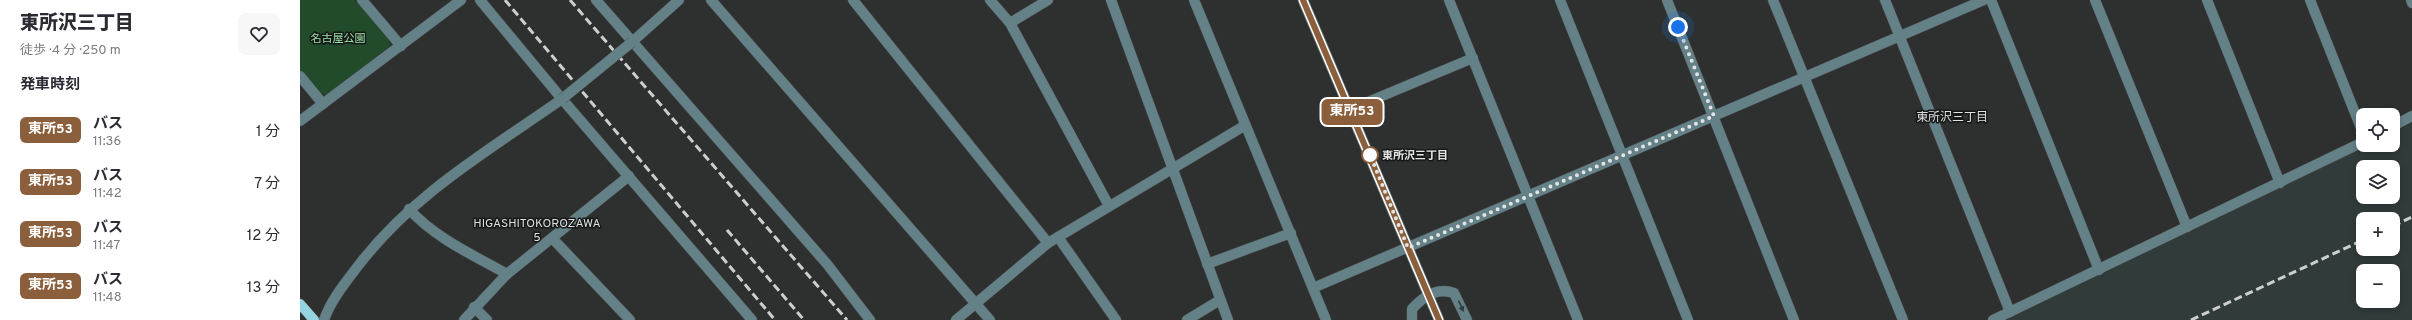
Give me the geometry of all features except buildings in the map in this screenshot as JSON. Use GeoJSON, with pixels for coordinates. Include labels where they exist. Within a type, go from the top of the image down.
{"type":"FeatureCollection","features":[{"type":"Feature","properties":{"kind":"main road"},"geometry":{"type":"LineString","coordinates":[[300,304],[314,320]]}},
{"type":"Feature","properties":{"kind":"street"},"geometry":{"type":"LineString","coordinates":[[362,0],[401,46]]}},
{"type":"Feature","properties":{"kind":"street"},"geometry":{"type":"LineString","coordinates":[[300,121],[461,0]]}},
{"type":"Feature","properties":{"kind":"street"},"geometry":{"type":"LineString","coordinates":[[480,0],[562,99],[752,320]]}},
{"type":"Feature","properties":{"kind":"street"},"geometry":{"type":"LineString","coordinates":[[596,0],[827,264],[870,320]]}},
{"type":"Feature","properties":{"kind":"street"},"geometry":{"type":"LineString","coordinates":[[324,320],[345,282],[380,238],[409,209],[435,188],[562,99],[632,42],[679,0]]}},
{"type":"Feature","properties":{"kind":"street"},"geometry":{"type":"LineString","coordinates":[[711,0],[990,320]]}},
{"type":"Feature","properties":{"kind":"street"},"geometry":{"type":"LineString","coordinates":[[853,0],[1048,243]]}},
{"type":"Feature","properties":{"kind":"street"},"geometry":{"type":"LineString","coordinates":[[990,0],[1010,23],[1109,206]]}},
{"type":"Feature","properties":{"kind":"street"},"geometry":{"type":"LineString","coordinates":[[1010,23],[1048,0]]}},
{"type":"Feature","properties":{"kind":"street"},"geometry":{"type":"LineString","coordinates":[[1111,0],[1228,320]]}},
{"type":"Feature","properties":{"kind":"street"},"geometry":{"type":"LineString","coordinates":[[1194,0],[1244,126],[1291,233],[1326,320]]}},
{"type":"Feature","properties":{"kind":"street"},"geometry":{"type":"LineString","coordinates":[[1303,0],[1351,109],[1439,320]]}},
{"type":"Feature","properties":{"kind":"street"},"geometry":{"type":"LineString","coordinates":[[1449,0],[1578,320]]}},
{"type":"Feature","properties":{"kind":"street"},"geometry":{"type":"LineString","coordinates":[[1560,0],[1688,320]]}},
{"type":"Feature","properties":{"kind":"street"},"geometry":{"type":"LineString","coordinates":[[1667,0],[1794,320]]}},
{"type":"Feature","properties":{"kind":"street"},"geometry":{"type":"LineString","coordinates":[[1773,0],[1903,320]]}},
{"type":"Feature","properties":{"kind":"street"},"geometry":{"type":"LineString","coordinates":[[1885,0],[2010,312]]}},
{"type":"Feature","properties":{"kind":"street"},"geometry":{"type":"LineString","coordinates":[[1313,288],[1984,0]]}},
{"type":"Feature","properties":{"kind":"street"},"geometry":{"type":"LineString","coordinates":[[1991,0],[2099,270]]}},
{"type":"Feature","properties":{"kind":"street"},"geometry":{"type":"LineString","coordinates":[[2095,0],[2187,227]]}},
{"type":"Feature","properties":{"kind":"street"},"geometry":{"type":"LineString","coordinates":[[2207,0],[2280,183]]}},
{"type":"Feature","properties":{"kind":"street"},"geometry":{"type":"LineString","coordinates":[[2310,0],[2356,115]]}},
{"type":"Feature","properties":{"kind":"street"},"geometry":{"type":"LineString","coordinates":[[1351,109],[1473,58]]}},
{"type":"Feature","properties":{"kind":"street"},"geometry":{"type":"LineString","coordinates":[[300,76],[323,104]]}},
{"type":"Feature","properties":{"kind":"street"},"geometry":{"type":"LineString","coordinates":[[2400,122],[2412,116]]}},
{"type":"Feature","properties":{"kind":"street"},"geometry":{"type":"LineString","coordinates":[[956,320],[1048,243],[1244,126]]}},
{"type":"Feature","properties":{"kind":"street"},"geometry":{"type":"LineString","coordinates":[[1993,320],[2356,145]]}},
{"type":"Feature","properties":{"kind":"street"},"geometry":{"type":"LineString","coordinates":[[464,320],[474,307],[507,274],[629,176]]}},
{"type":"Feature","properties":{"kind":"street"},"geometry":{"type":"LineString","coordinates":[[409,209],[418,220],[451,243],[507,274]]}},
{"type":"Feature","properties":{"kind":"street"},"geometry":{"type":"LineString","coordinates":[[1207,264],[1291,233]]}},
{"type":"Feature","properties":{"kind":"street"},"geometry":{"type":"LineString","coordinates":[[1058,237],[1116,320]]}},
{"type":"Feature","properties":{"kind":"street"},"geometry":{"type":"LineString","coordinates":[[552,238],[630,320]]}},
{"type":"Feature","properties":{"kind":"street"},"geometry":{"type":"LineString","coordinates":[[1412,320],[1412,309],[1428,295],[1446,290],[1454,293],[1467,320]]}},
{"type":"Feature","properties":{"kind":"street"},"geometry":{"type":"LineString","coordinates":[[1187,320],[1220,300]]}},
{"type":"Feature","properties":{"kind":"street"},"geometry":{"type":"LineString","coordinates":[[474,307],[487,320]]}},
{"type":"Feature","properties":{"kind":"shaded area"},"geometry":{"type":"Polygon","coordinates":[[[2412,123],[2412,320],[2006,320],[2356,151],[2400,152],[2400,129],[2412,123]]]}},
{"type":"Feature","properties":{"kind":"green space","name":"名古屋公園"},"geometry":{"type":"Polygon","coordinates":[[[300,0],[355,0],[389,39],[390,46],[327,95],[321,94],[300,69],[300,0]]]}},
{"type":"Feature","properties":{"kind":"railway"},"geometry":{"type":"LineString","coordinates":[[505,0],[775,320]]}},
{"type":"Feature","properties":{"kind":"railway"},"geometry":{"type":"LineString","coordinates":[[570,0],[847,320]]}},
{"type":"Feature","properties":{"kind":"railway"},"geometry":{"type":"LineString","coordinates":[[2400,223],[2412,217]]}},
{"type":"Feature","properties":{"kind":"railway"},"geometry":{"type":"LineString","coordinates":[[727,230],[804,320]]}},
{"type":"Feature","properties":{"kind":"railway"},"geometry":{"type":"LineString","coordinates":[[2191,320],[2356,243]]}},
{"type":"Feature","properties":{"kind":"bus line","name":"東所53"},"geometry":{"type":"LineString","coordinates":[[1303,0],[1351,109],[1439,320]]}},
{"type":"Feature","properties":{"kind":"place","name":"東所沢三丁目"},"geometry":{"type":"Point","coordinates":[1370,155]}},
{"type":"Feature","properties":{"kind":"district","name":"東所沢三丁目"},"geometry":{"type":"Point","coordinates":[1952,117]}},
{"type":"Feature","properties":{"kind":"district","name":"HIGASHITOKOROZAWA 5"},"geometry":{"type":"Point","coordinates":[537,230]}},
{"type":"Feature","properties":{"kind":"route"},"geometry":{"type":"LineString","coordinates":[[1370,155],[1368,150],[1408,248],[1714,116],[1678,27]]}}]}
